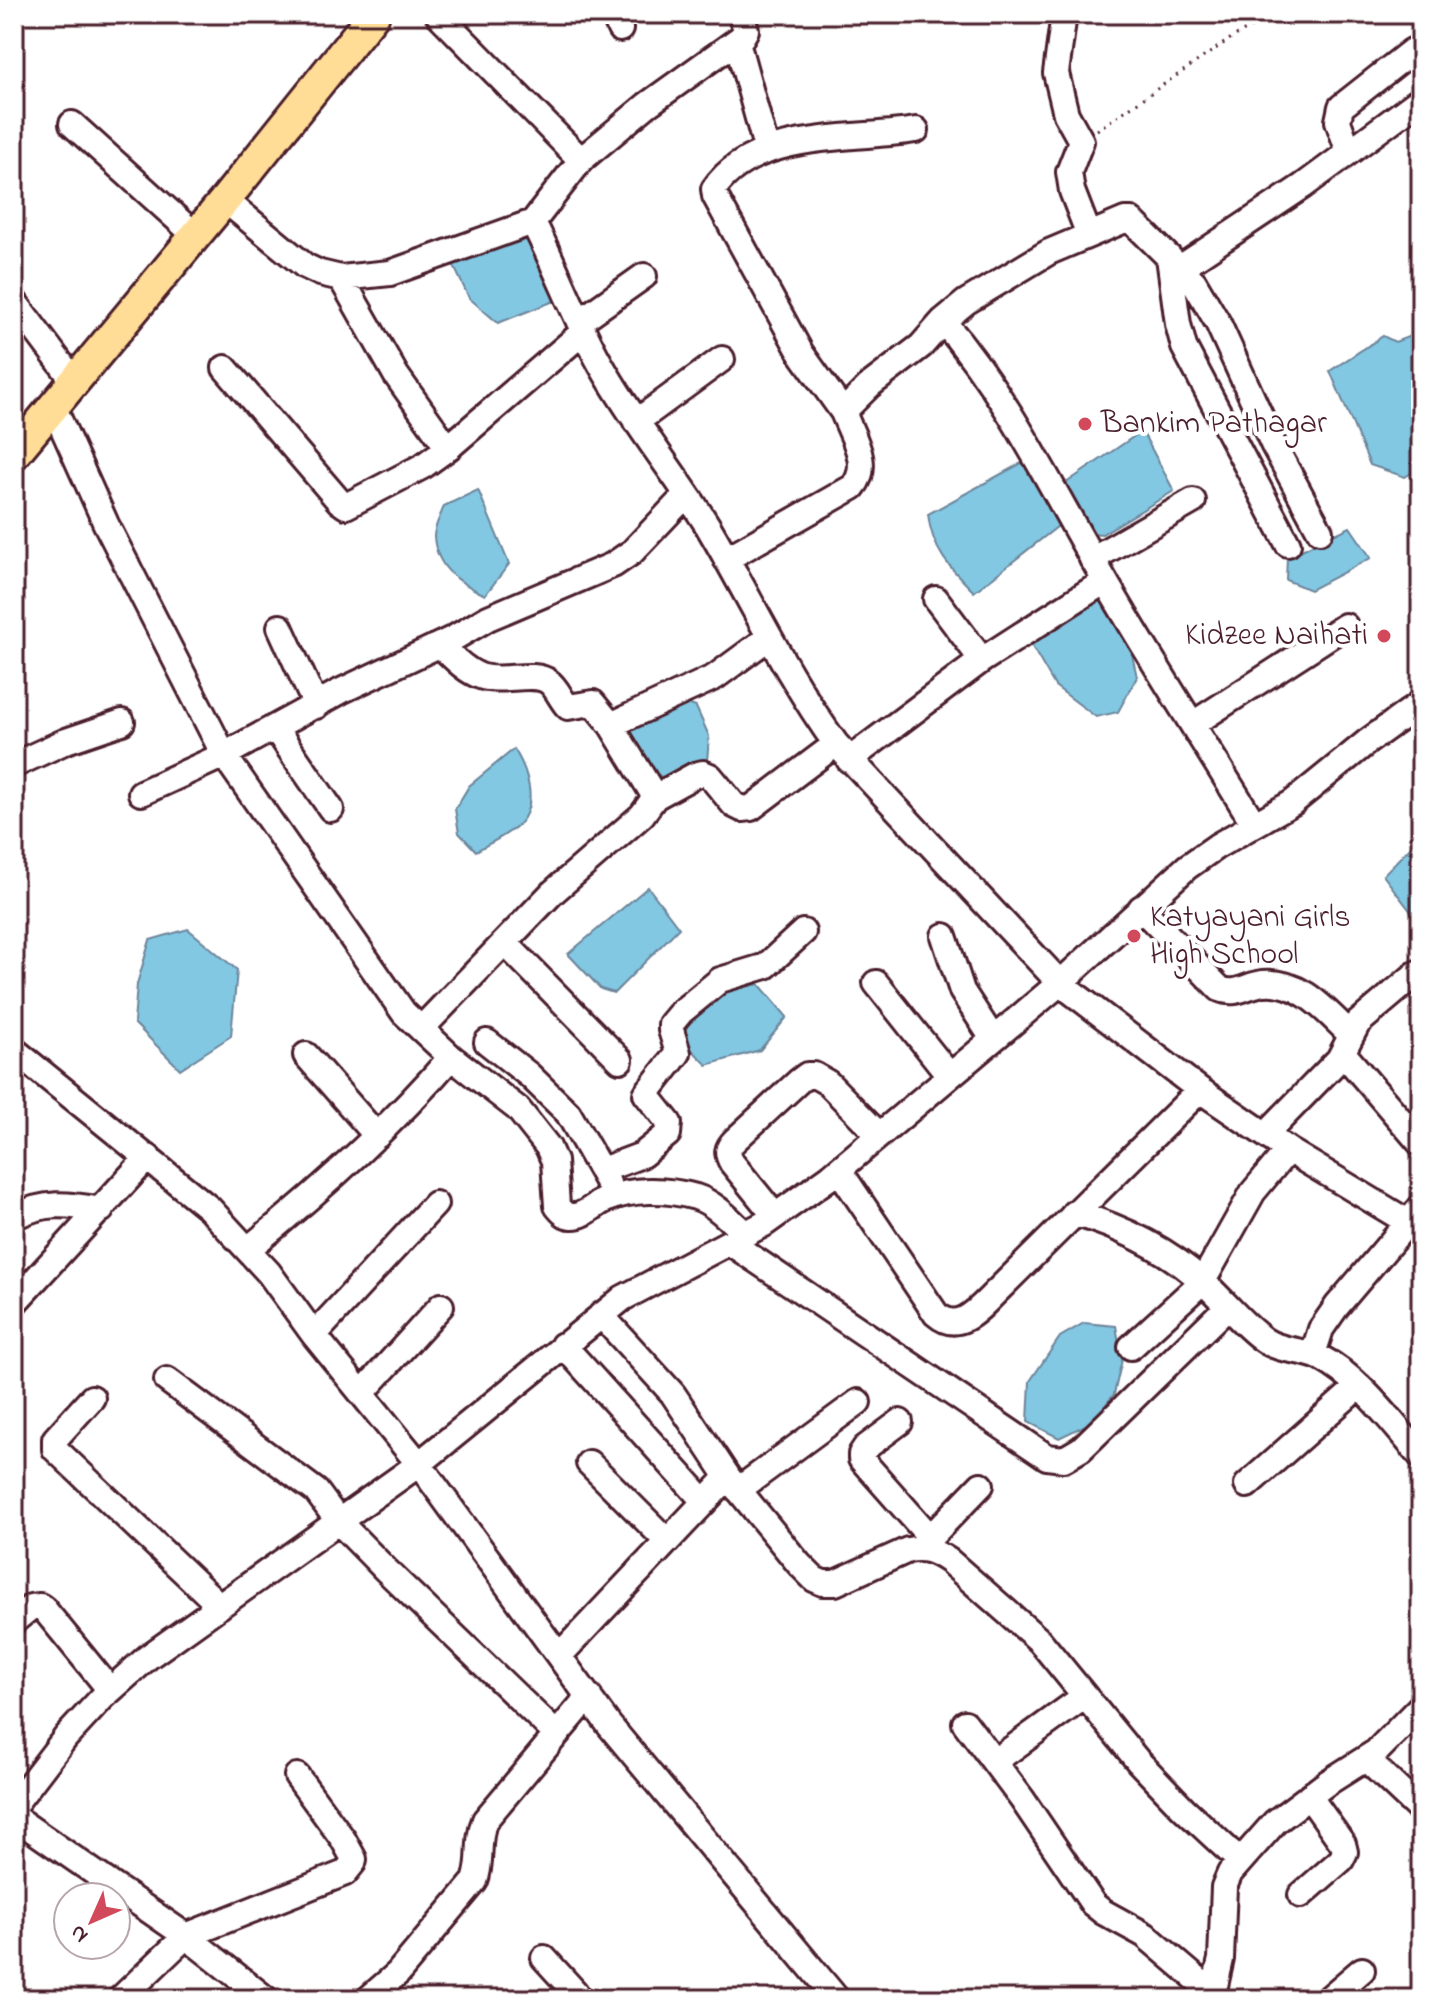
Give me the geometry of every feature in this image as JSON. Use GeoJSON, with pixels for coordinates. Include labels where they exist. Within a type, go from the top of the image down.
{"type":"FeatureCollection","features":[{"type":"Feature","properties":{"kind":"main road"},"geometry":{"type":"LineString","coordinates":[[14,454],[225,200],[374,14]]}},
{"type":"Feature","properties":{"kind":"street"},"geometry":{"type":"LineString","coordinates":[[438,14],[581,160]]}},
{"type":"Feature","properties":{"kind":"street"},"geometry":{"type":"LineString","coordinates":[[225,200],[305,266],[341,278],[390,273],[533,222],[581,160],[647,105],[737,42],[746,30],[741,14]]}},
{"type":"Feature","properties":{"kind":"street"},"geometry":{"type":"LineString","coordinates":[[1064,14],[1056,73],[1066,114],[1081,141],[1069,172],[1072,191],[1089,235]]}},
{"type":"Feature","properties":{"kind":"street"},"geometry":{"type":"LineString","coordinates":[[737,42],[767,151]]}},
{"type":"Feature","properties":{"kind":"street"},"geometry":{"type":"LineString","coordinates":[[1349,152],[1338,121],[1341,107],[1412,51]]}},
{"type":"Feature","properties":{"kind":"street"},"geometry":{"type":"LineString","coordinates":[[1175,262],[1303,186],[1421,99]]}},
{"type":"Feature","properties":{"kind":"street"},"geometry":{"type":"LineString","coordinates":[[72,124],[195,235]]}},
{"type":"Feature","properties":{"kind":"street"},"geometry":{"type":"LineString","coordinates":[[726,559],[853,487],[861,478],[863,464],[843,412],[801,353],[714,189],[725,176],[767,151],[790,142],[916,130]]}},
{"type":"Feature","properties":{"kind":"street"},"geometry":{"type":"LineString","coordinates":[[843,412],[870,385],[921,346],[943,321],[966,302],[1049,252],[1131,220],[1194,282],[1218,323],[1268,433],[1320,531]]}},
{"type":"Feature","properties":{"kind":"street"},"geometry":{"type":"LineString","coordinates":[[533,222],[581,327],[636,422],[726,559],[768,638],[812,711],[842,752],[1060,983],[1200,1090],[1288,1150],[1417,1220],[1328,1318],[1313,1354]]}},
{"type":"Feature","properties":{"kind":"street"},"geometry":{"type":"LineString","coordinates":[[1175,262],[1178,324],[1184,347],[1288,544]]}},
{"type":"Feature","properties":{"kind":"street"},"geometry":{"type":"LineString","coordinates":[[225,368],[346,506],[423,466],[448,448],[581,327],[644,276]]}},
{"type":"Feature","properties":{"kind":"street"},"geometry":{"type":"LineString","coordinates":[[341,278],[396,375],[448,448]]}},
{"type":"Feature","properties":{"kind":"street"},"geometry":{"type":"LineString","coordinates":[[14,301],[74,381]]}},
{"type":"Feature","properties":{"kind":"street"},"geometry":{"type":"LineString","coordinates":[[943,321],[968,353],[1032,450],[1164,682],[1254,824]]}},
{"type":"Feature","properties":{"kind":"street"},"geometry":{"type":"LineString","coordinates":[[636,422],[722,359]]}},
{"type":"Feature","properties":{"kind":"street"},"geometry":{"type":"LineString","coordinates":[[53,406],[106,524],[224,755],[404,1013],[451,1057],[518,1109],[548,1147],[554,1161],[554,1196],[561,1212],[568,1216],[581,1215],[615,1196],[657,1191],[700,1198],[737,1238],[1047,1457],[1064,1459],[1081,1449],[1227,1307]]}},
{"type":"Feature","properties":{"kind":"street"},"geometry":{"type":"LineString","coordinates":[[141,793],[224,755],[488,618],[613,565],[632,552],[686,495]]}},
{"type":"Feature","properties":{"kind":"street"},"geometry":{"type":"LineString","coordinates":[[1092,559],[1193,501]]}},
{"type":"Feature","properties":{"kind":"street"},"geometry":{"type":"LineString","coordinates":[[421,1029],[552,893],[642,815],[655,797],[703,773],[710,776],[734,805],[742,809],[751,808],[1105,581]]}},
{"type":"Feature","properties":{"kind":"street"},"geometry":{"type":"LineString","coordinates":[[936,599],[982,660]]}},
{"type":"Feature","properties":{"kind":"street"},"geometry":{"type":"LineString","coordinates":[[1193,724],[1345,626]]}},
{"type":"Feature","properties":{"kind":"street"},"geometry":{"type":"LineString","coordinates":[[280,627],[316,706]]}},
{"type":"Feature","properties":{"kind":"street"},"geometry":{"type":"LineString","coordinates":[[611,725],[715,677],[768,638]]}},
{"type":"Feature","properties":{"kind":"street"},"geometry":{"type":"LineString","coordinates":[[440,645],[467,670],[480,677],[498,680],[537,677],[546,680],[568,707],[593,703],[611,725],[655,797]]}},
{"type":"Feature","properties":{"kind":"street"},"geometry":{"type":"LineString","coordinates":[[14,1805],[66,1737],[110,1690],[148,1657],[419,1464],[623,1298],[775,1216],[839,1170],[1060,983],[1187,867],[1317,785],[1367,742],[1421,703]]}},
{"type":"Feature","properties":{"kind":"street"},"geometry":{"type":"LineString","coordinates":[[14,765],[66,741],[122,722]]}},
{"type":"Feature","properties":{"kind":"street"},"geometry":{"type":"LineString","coordinates":[[275,728],[331,809]]}},
{"type":"Feature","properties":{"kind":"street"},"geometry":{"type":"LineString","coordinates":[[1141,908],[1220,989],[1232,992],[1261,983],[1285,986],[1315,1000],[1421,1144]]}},
{"type":"Feature","properties":{"kind":"street"},"geometry":{"type":"LineString","coordinates":[[602,1170],[642,1155],[668,1134],[669,1123],[646,1094],[678,1053],[671,1024],[681,1012],[720,980],[766,966],[803,932]]}},
{"type":"Feature","properties":{"kind":"street"},"geometry":{"type":"LineString","coordinates":[[944,936],[962,991],[993,1039]]}},
{"type":"Feature","properties":{"kind":"street"},"geometry":{"type":"LineString","coordinates":[[505,943],[620,1060]]}},
{"type":"Feature","properties":{"kind":"street"},"geometry":{"type":"LineString","coordinates":[[1266,1134],[1326,1075],[1358,1023],[1417,973]]}},
{"type":"Feature","properties":{"kind":"street"},"geometry":{"type":"LineString","coordinates":[[876,983],[949,1075]]}},
{"type":"Feature","properties":{"kind":"street"},"geometry":{"type":"LineString","coordinates":[[487,1042],[529,1075],[568,1113],[615,1196]]}},
{"type":"Feature","properties":{"kind":"street"},"geometry":{"type":"LineString","coordinates":[[14,1050],[209,1208],[269,1273],[314,1335],[419,1464],[609,1725],[837,1999]]}},
{"type":"Feature","properties":{"kind":"street"},"geometry":{"type":"LineString","coordinates":[[306,1055],[377,1136]]}},
{"type":"Feature","properties":{"kind":"street"},"geometry":{"type":"LineString","coordinates":[[248,1249],[301,1206],[377,1136],[417,1097],[451,1057]]}},
{"type":"Feature","properties":{"kind":"street"},"geometry":{"type":"LineString","coordinates":[[775,1216],[732,1163],[728,1150],[799,1081],[807,1075],[821,1077],[879,1135]]}},
{"type":"Feature","properties":{"kind":"street"},"geometry":{"type":"LineString","coordinates":[[839,1170],[936,1314],[951,1323],[959,1322],[976,1311],[1200,1090]]}},
{"type":"Feature","properties":{"kind":"street"},"geometry":{"type":"LineString","coordinates":[[1131,1347],[1203,1281],[1253,1192],[1288,1150]]}},
{"type":"Feature","properties":{"kind":"street"},"geometry":{"type":"LineString","coordinates":[[14,1303],[148,1157]]}},
{"type":"Feature","properties":{"kind":"street"},"geometry":{"type":"LineString","coordinates":[[14,1217],[48,1204],[64,1203],[101,1210]]}},
{"type":"Feature","properties":{"kind":"street"},"geometry":{"type":"LineString","coordinates":[[314,1335],[435,1204]]}},
{"type":"Feature","properties":{"kind":"street"},"geometry":{"type":"LineString","coordinates":[[1074,1213],[1110,1223],[1140,1238],[1203,1281],[1264,1340],[1278,1347],[1313,1354],[1336,1366],[1359,1386],[1421,1456]]}},
{"type":"Feature","properties":{"kind":"street"},"geometry":{"type":"LineString","coordinates":[[362,1393],[441,1306]]}},
{"type":"Feature","properties":{"kind":"street"},"geometry":{"type":"LineString","coordinates":[[601,1315],[673,1394],[733,1483],[814,1579],[835,1583],[925,1542],[981,1485]]}},
{"type":"Feature","properties":{"kind":"street"},"geometry":{"type":"LineString","coordinates":[[563,1345],[704,1501]]}},
{"type":"Feature","properties":{"kind":"street"},"geometry":{"type":"LineString","coordinates":[[167,1380],[302,1480],[416,1600],[556,1734]]}},
{"type":"Feature","properties":{"kind":"street"},"geometry":{"type":"LineString","coordinates":[[1247,1485],[1359,1386]]}},
{"type":"Feature","properties":{"kind":"street"},"geometry":{"type":"LineString","coordinates":[[92,1398],[55,1439],[55,1449],[220,1606]]}},
{"type":"Feature","properties":{"kind":"street"},"geometry":{"type":"LineString","coordinates":[[560,1655],[704,1501],[858,1402]]}},
{"type":"Feature","properties":{"kind":"street"},"geometry":{"type":"LineString","coordinates":[[900,1422],[862,1451],[861,1459],[925,1542],[1040,1641],[1162,1787],[1240,1861]]}},
{"type":"Feature","properties":{"kind":"street"},"geometry":{"type":"LineString","coordinates":[[589,1463],[667,1541]]}},
{"type":"Feature","properties":{"kind":"street"},"geometry":{"type":"LineString","coordinates":[[14,1621],[31,1607],[40,1606],[110,1690]]}},
{"type":"Feature","properties":{"kind":"street"},"geometry":{"type":"LineString","coordinates":[[368,1999],[398,1973],[475,1881],[480,1868],[479,1834],[485,1820],[589,1696]]}},
{"type":"Feature","properties":{"kind":"street"},"geometry":{"type":"LineString","coordinates":[[995,1761],[1085,1696]]}},
{"type":"Feature","properties":{"kind":"street"},"geometry":{"type":"LineString","coordinates":[[965,1723],[995,1761],[1093,1904],[1145,1935],[1213,1996],[1221,1959],[1224,1887],[1230,1873],[1275,1822],[1366,1759],[1421,1706]]}},
{"type":"Feature","properties":{"kind":"street"},"geometry":{"type":"LineString","coordinates":[[1366,1759],[1421,1811]]}},
{"type":"Feature","properties":{"kind":"street"},"geometry":{"type":"LineString","coordinates":[[120,1999],[186,1936],[345,1873],[350,1868],[354,1859],[343,1839],[297,1776]]}},
{"type":"Feature","properties":{"kind":"street"},"geometry":{"type":"LineString","coordinates":[[1301,1895],[1341,1860],[1345,1852],[1343,1844],[1309,1796]]}},
{"type":"Feature","properties":{"kind":"street"},"geometry":{"type":"LineString","coordinates":[[14,1817],[186,1936],[266,1999]]}},
{"type":"Feature","properties":{"kind":"street"},"geometry":{"type":"LineString","coordinates":[[544,1958],[578,1999]]}},
{"type":"Feature","properties":{"kind":"street"},"geometry":{"type":"LineString","coordinates":[[1328,1999],[1362,1970]]}},
{"type":"Feature","properties":{"kind":"path"},"geometry":{"type":"LineString","coordinates":[[1081,141],[1233,37],[1264,20],[1266,14]]}},
{"type":"Feature","properties":{"kind":"water"},"geometry":{"type":"Polygon","coordinates":[[[533,238],[557,300],[498,323],[469,298],[451,260],[533,238]]]}},
{"type":"Feature","properties":{"kind":"water"},"geometry":{"type":"Polygon","coordinates":[[[1421,332],[1421,467],[1405,477],[1370,465],[1330,371],[1383,336],[1395,342],[1421,332]]]}},
{"type":"Feature","properties":{"kind":"water"},"geometry":{"type":"Polygon","coordinates":[[[1142,431],[1174,491],[1102,534],[1092,533],[1066,483],[1142,431]]]}},
{"type":"Feature","properties":{"kind":"water"},"geometry":{"type":"Polygon","coordinates":[[[1027,460],[1062,523],[974,592],[943,557],[933,538],[928,514],[1027,460]]]}},
{"type":"Feature","properties":{"kind":"water"},"geometry":{"type":"Polygon","coordinates":[[[478,490],[509,564],[485,595],[450,573],[439,557],[434,536],[444,506],[478,490]]]}},
{"type":"Feature","properties":{"kind":"water"},"geometry":{"type":"Polygon","coordinates":[[[1350,527],[1371,558],[1310,590],[1286,580],[1287,557],[1350,527]]]}},
{"type":"Feature","properties":{"kind":"water"},"geometry":{"type":"Polygon","coordinates":[[[1100,596],[1131,650],[1137,677],[1118,712],[1096,717],[1055,686],[1031,645],[1052,625],[1100,596]]]}},
{"type":"Feature","properties":{"kind":"water"},"geometry":{"type":"Polygon","coordinates":[[[673,699],[696,707],[709,736],[707,762],[673,785],[643,764],[623,725],[673,699]]]}},
{"type":"Feature","properties":{"kind":"water"},"geometry":{"type":"Polygon","coordinates":[[[514,749],[529,786],[530,797],[525,816],[510,832],[476,851],[459,833],[455,809],[469,786],[514,749]]]}},
{"type":"Feature","properties":{"kind":"water"},"geometry":{"type":"Polygon","coordinates":[[[1421,836],[1421,925],[1383,875],[1421,836]]]}},
{"type":"Feature","properties":{"kind":"water"},"geometry":{"type":"Polygon","coordinates":[[[648,887],[679,928],[614,993],[601,989],[568,954],[648,887]]]}},
{"type":"Feature","properties":{"kind":"water"},"geometry":{"type":"Polygon","coordinates":[[[188,929],[237,970],[231,1036],[180,1069],[134,1023],[137,984],[150,940],[188,929]]]}},
{"type":"Feature","properties":{"kind":"water"},"geometry":{"type":"Polygon","coordinates":[[[759,984],[787,1017],[760,1050],[707,1065],[683,1041],[689,1015],[711,995],[759,984]]]}},
{"type":"Feature","properties":{"kind":"water"},"geometry":{"type":"Polygon","coordinates":[[[1084,1323],[1116,1326],[1122,1360],[1114,1394],[1092,1422],[1059,1438],[1028,1422],[1030,1381],[1060,1337],[1084,1323]]]}},
{"type":"Feature","properties":{"kind":"place","name":"Bankim Pathagar"},"geometry":{"type":"Point","coordinates":[1085,424]}},
{"type":"Feature","properties":{"kind":"place","name":"Kidzee Naihati"},"geometry":{"type":"Point","coordinates":[1384,636]}},
{"type":"Feature","properties":{"kind":"place","name":"Katyayani Girls High School"},"geometry":{"type":"Point","coordinates":[1134,936]}}]}
